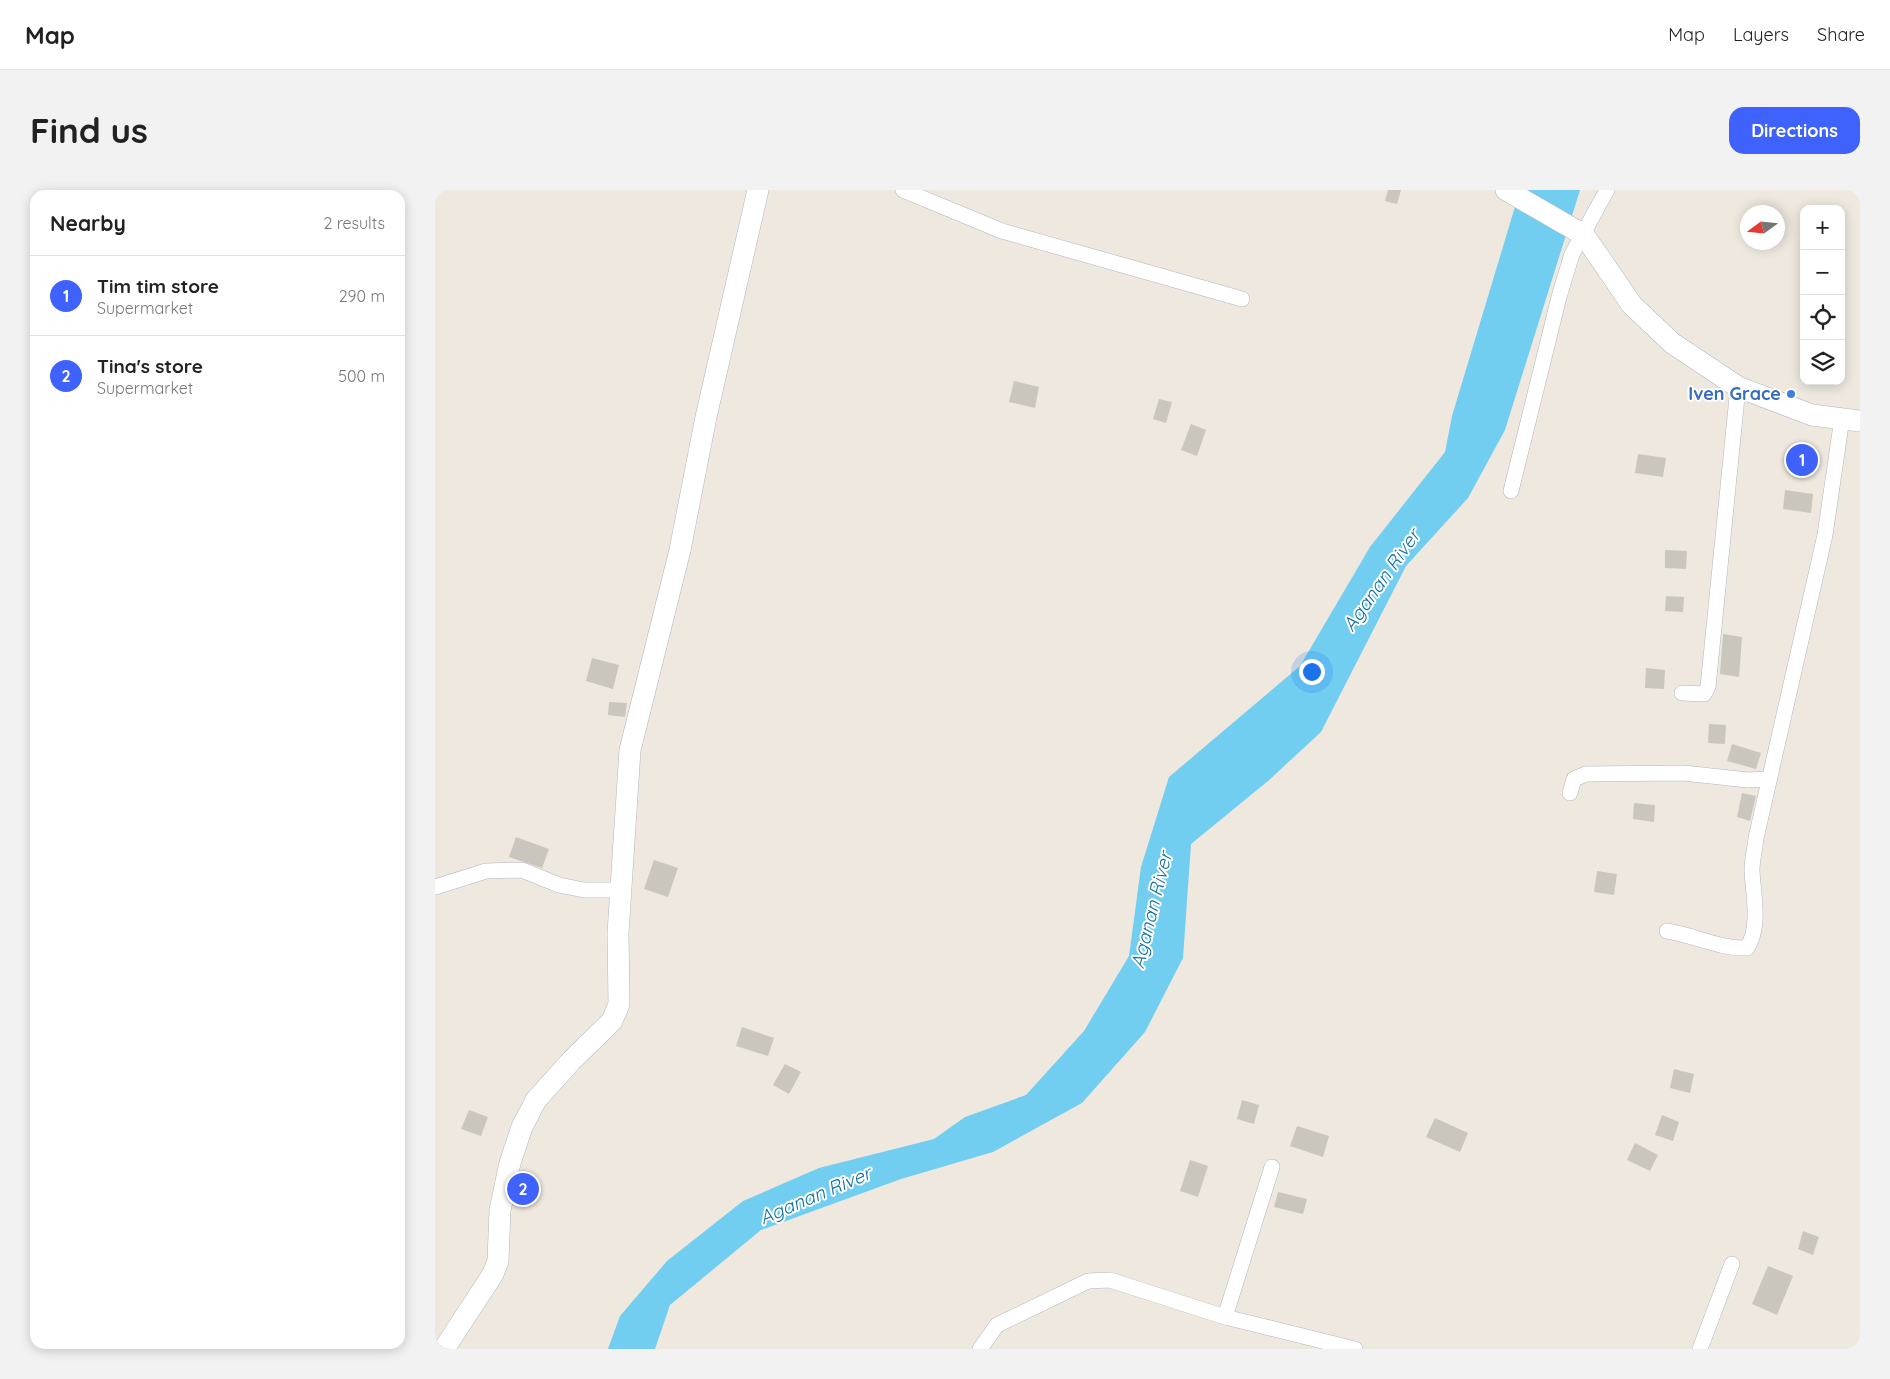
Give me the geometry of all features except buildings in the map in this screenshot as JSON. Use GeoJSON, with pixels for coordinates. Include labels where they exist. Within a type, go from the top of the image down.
{"type":"FeatureCollection","features":[{"type":"Feature","properties":{"kind":"street"},"geometry":{"type":"LineString","coordinates":[[449,1347],[493,1274],[498,1261],[500,1210],[510,1163],[522,1127],[536,1100],[572,1060],[612,1022],[619,1004],[618,933],[630,750],[680,550],[706,417],[758,190]]}},
{"type":"Feature","properties":{"kind":"street"},"geometry":{"type":"LineString","coordinates":[[903,190],[1002,231],[1242,298]]}},
{"type":"Feature","properties":{"kind":"street"},"geometry":{"type":"LineString","coordinates":[[1506,190],[1581,234],[1632,305],[1672,343],[1738,387],[1812,415],[1851,420],[1769,779],[1752,868],[1755,894],[1753,939],[1747,948],[1735,948],[1690,934],[1667,931]]}},
{"type":"Feature","properties":{"kind":"street"},"geometry":{"type":"LineString","coordinates":[[1511,491],[1559,297],[1572,254],[1581,234],[1607,190]]}},
{"type":"Feature","properties":{"kind":"street"},"geometry":{"type":"LineString","coordinates":[[1682,693],[1704,694],[1708,687],[1738,387]]}},
{"type":"Feature","properties":{"kind":"street"},"geometry":{"type":"LineString","coordinates":[[1570,793],[1574,779],[1585,774],[1683,773],[1748,780],[1769,779]]}},
{"type":"Feature","properties":{"kind":"street"},"geometry":{"type":"LineString","coordinates":[[435,887],[486,871],[521,870],[559,885],[584,890],[621,890]]}},
{"type":"Feature","properties":{"kind":"street"},"geometry":{"type":"LineString","coordinates":[[1225,1317],[1272,1167]]}},
{"type":"Feature","properties":{"kind":"street"},"geometry":{"type":"LineString","coordinates":[[1700,1349],[1732,1264]]}},
{"type":"Feature","properties":{"kind":"street"},"geometry":{"type":"LineString","coordinates":[[980,1349],[997,1325],[1088,1281],[1110,1280],[1225,1317],[1352,1348]]}},
{"type":"Feature","properties":{"kind":"water","name":"Aganan River"},"geometry":{"type":"Polygon","coordinates":[[[1520,190],[1580,190],[1505,430],[1468,498],[1406,566],[1321,732],[1268,781],[1191,844],[1183,958],[1145,1032],[1082,1103],[993,1152],[901,1179],[761,1230],[670,1305],[655,1349],[608,1349],[620,1316],[667,1261],[743,1201],[819,1168],[934,1139],[965,1117],[1026,1095],[1084,1031],[1129,956],[1141,867],[1169,777],[1300,666],[1370,547],[1445,452],[1452,416],[1520,190]]]}},
{"type":"Feature","properties":{"kind":"place","name":"Iven Grace"},"geometry":{"type":"Point","coordinates":[1791,394]}},
{"type":"Feature","properties":{"kind":"place","name":"Tim tim store"},"geometry":{"type":"Point","coordinates":[1802,460]}},
{"type":"Feature","properties":{"kind":"place","name":"Tina's store"},"geometry":{"type":"Point","coordinates":[523,1189]}}]}
